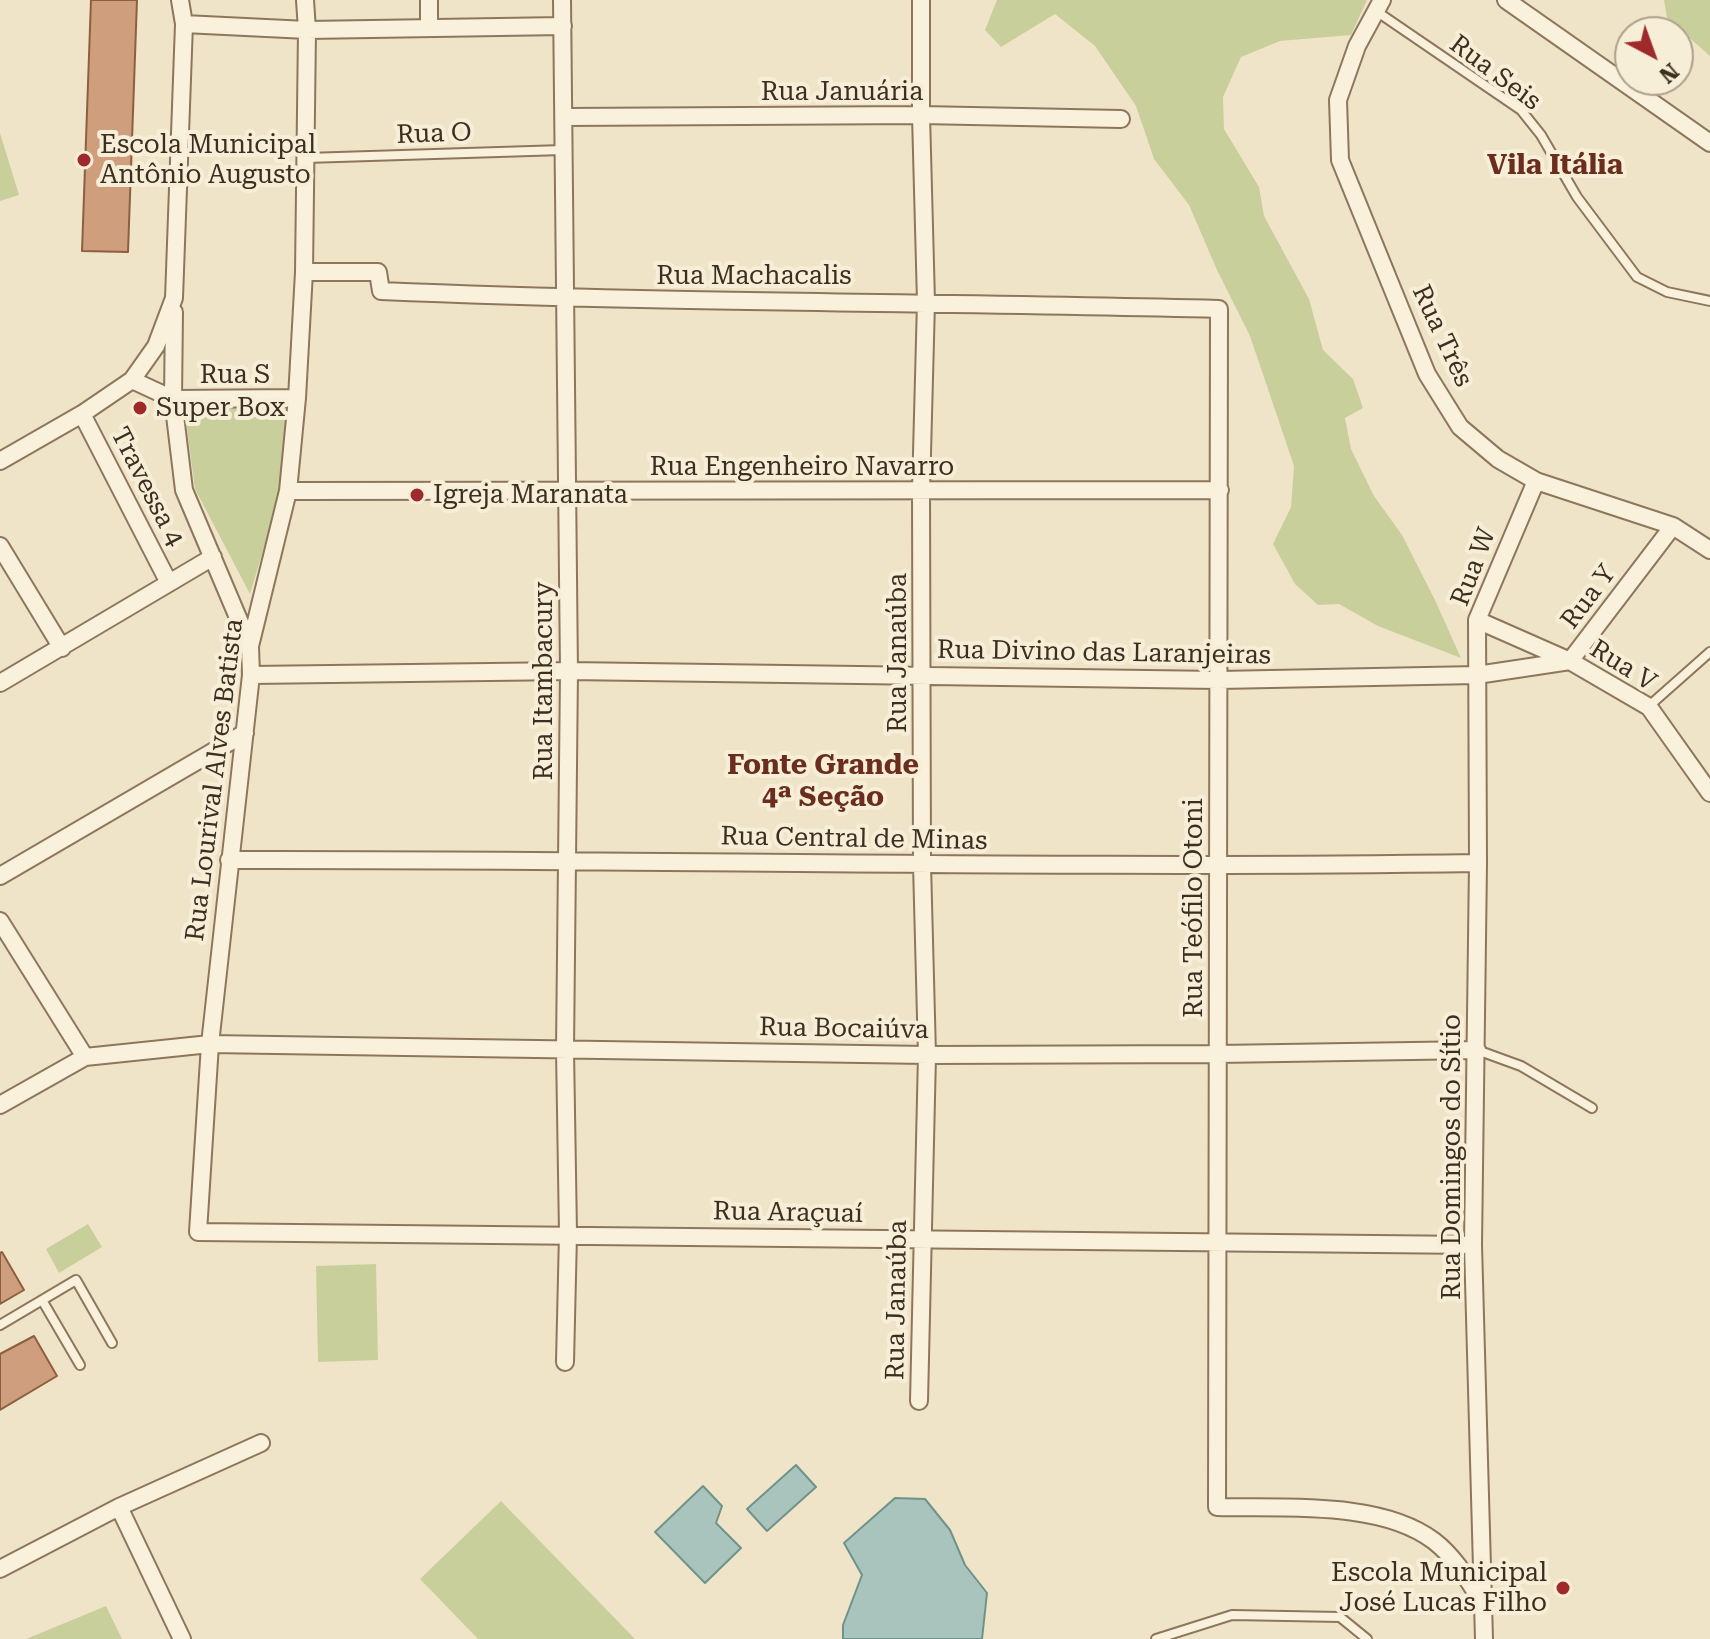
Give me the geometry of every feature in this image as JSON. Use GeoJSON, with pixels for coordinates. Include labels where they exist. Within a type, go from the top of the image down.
{"type":"FeatureCollection","features":[{"type":"Feature","properties":{"kind":"street"},"geometry":{"type":"LineString","coordinates":[[180,0],[184,24],[173,399],[184,490],[250,646]]}},
{"type":"Feature","properties":{"kind":"street","name":"Rua Lourival Alves Batista"},"geometry":{"type":"LineString","coordinates":[[198,1232],[210,1044],[251,675],[250,646],[288,491],[297,398],[304,272],[305,0]]}},
{"type":"Feature","properties":{"kind":"street"},"geometry":{"type":"LineString","coordinates":[[429,0],[429,28]]}},
{"type":"Feature","properties":{"kind":"street","name":"Rua Itambacury"},"geometry":{"type":"LineString","coordinates":[[562,0],[569,671],[565,1362]]}},
{"type":"Feature","properties":{"kind":"street","name":"Rua Janaúba"},"geometry":{"type":"LineString","coordinates":[[919,1401],[927,1055],[922,864],[921,491],[926,302],[921,0]]}},
{"type":"Feature","properties":{"kind":"street"},"geometry":{"type":"LineString","coordinates":[[1506,0],[1710,143]]}},
{"type":"Feature","properties":{"kind":"street","name":"Rua Três"},"geometry":{"type":"LineString","coordinates":[[1379,6],[1357,46],[1338,100],[1340,160],[1427,374],[1460,427],[1498,459],[1536,481],[1673,526],[1710,550]]}},
{"type":"Feature","properties":{"kind":"street"},"geometry":{"type":"LineString","coordinates":[[184,24],[307,30],[563,26]]}},
{"type":"Feature","properties":{"kind":"street","name":"Rua Januária"},"geometry":{"type":"LineString","coordinates":[[564,117],[921,115],[1121,119]]}},
{"type":"Feature","properties":{"kind":"street","name":"Rua Machacalis"},"geometry":{"type":"LineString","coordinates":[[304,272],[378,272],[381,291],[566,299],[926,302],[1219,309]]}},
{"type":"Feature","properties":{"kind":"street"},"geometry":{"type":"LineString","coordinates":[[0,461],[82,414],[132,380],[156,346],[174,298]]}},
{"type":"Feature","properties":{"kind":"street","name":"Rua Teófilo Otoni"},"geometry":{"type":"LineString","coordinates":[[1219,309],[1217,1507],[1368,1512],[1402,1522],[1434,1541],[1458,1564],[1484,1605]]}},
{"type":"Feature","properties":{"kind":"street"},"geometry":{"type":"LineString","coordinates":[[132,380],[173,399]]}},
{"type":"Feature","properties":{"kind":"street","name":"Rua S"},"geometry":{"type":"LineString","coordinates":[[173,399],[297,398]]}},
{"type":"Feature","properties":{"kind":"street","name":"Travessa 4"},"geometry":{"type":"LineString","coordinates":[[82,414],[169,583]]}},
{"type":"Feature","properties":{"kind":"street","name":"Rua W"},"geometry":{"type":"LineString","coordinates":[[1477,675],[1477,620],[1536,481]]}},
{"type":"Feature","properties":{"kind":"street","name":"Rua Engenheiro Navarro"},"geometry":{"type":"LineString","coordinates":[[288,491],[1220,490]]}},
{"type":"Feature","properties":{"kind":"street","name":"Rua Y"},"geometry":{"type":"LineString","coordinates":[[1477,675],[1570,661],[1673,526]]}},
{"type":"Feature","properties":{"kind":"street"},"geometry":{"type":"LineString","coordinates":[[0,546],[62,648]]}},
{"type":"Feature","properties":{"kind":"street"},"geometry":{"type":"LineString","coordinates":[[0,683],[213,557]]}},
{"type":"Feature","properties":{"kind":"street","name":"Rua V"},"geometry":{"type":"LineString","coordinates":[[1477,620],[1570,661],[1649,707],[1710,793]]}},
{"type":"Feature","properties":{"kind":"street","name":"Rua Divino das Laranjeiras"},"geometry":{"type":"LineString","coordinates":[[251,675],[569,671],[1219,680],[1477,675]]}},
{"type":"Feature","properties":{"kind":"street","name":"Rua Domingos do Sítio"},"geometry":{"type":"LineString","coordinates":[[1477,675],[1477,1050],[1473,1245],[1484,1639]]}},
{"type":"Feature","properties":{"kind":"street"},"geometry":{"type":"LineString","coordinates":[[0,876],[245,733]]}},
{"type":"Feature","properties":{"kind":"street","name":"Rua Central de Minas"},"geometry":{"type":"LineString","coordinates":[[229,860],[1218,867],[1478,863]]}},
{"type":"Feature","properties":{"kind":"street"},"geometry":{"type":"LineString","coordinates":[[0,921],[85,1057],[0,1105]]}},
{"type":"Feature","properties":{"kind":"street","name":"Rua Bocaiúva"},"geometry":{"type":"LineString","coordinates":[[85,1057],[210,1044],[927,1055],[1477,1050]]}},
{"type":"Feature","properties":{"kind":"street","name":"Rua Araçuaí"},"geometry":{"type":"LineString","coordinates":[[198,1232],[1473,1245]]}},
{"type":"Feature","properties":{"kind":"street"},"geometry":{"type":"LineString","coordinates":[[0,1569],[119,1507],[261,1443]]}},
{"type":"Feature","properties":{"kind":"street"},"geometry":{"type":"LineString","coordinates":[[119,1507],[182,1639]]}},
{"type":"Feature","properties":{"kind":"lane","name":"Rua Seis"},"geometry":{"type":"LineString","coordinates":[[1379,6],[1521,110],[1541,135],[1577,197],[1637,277],[1667,292],[1710,301]]}},
{"type":"Feature","properties":{"kind":"lane","name":"Rua O"},"geometry":{"type":"LineString","coordinates":[[306,158],[563,150]]}},
{"type":"Feature","properties":{"kind":"lane"},"geometry":{"type":"LineString","coordinates":[[1649,707],[1710,652]]}},
{"type":"Feature","properties":{"kind":"lane"},"geometry":{"type":"LineString","coordinates":[[1477,1050],[1521,1066],[1592,1108]]}},
{"type":"Feature","properties":{"kind":"lane"},"geometry":{"type":"LineString","coordinates":[[0,1325],[76,1280],[112,1343]]}},
{"type":"Feature","properties":{"kind":"lane"},"geometry":{"type":"LineString","coordinates":[[42,1300],[80,1365]]}},
{"type":"Feature","properties":{"kind":"lane"},"geometry":{"type":"LineString","coordinates":[[1156,1639],[1232,1615],[1340,1617],[1367,1639]]}},
{"type":"Feature","properties":{"kind":"green space"},"geometry":{"type":"Polygon","coordinates":[[[997,0],[1367,0],[1351,35],[1280,41],[1241,57],[1223,97],[1224,129],[1259,187],[1264,216],[1309,299],[1323,350],[1353,379],[1363,408],[1345,418],[1351,449],[1374,496],[1402,535],[1461,658],[1378,626],[1339,604],[1318,605],[1295,584],[1273,544],[1291,507],[1294,466],[1250,336],[1189,205],[1154,159],[1136,106],[1095,46],[1055,14],[1001,47],[985,30],[997,0]]]}},
{"type":"Feature","properties":{"kind":"green space"},"geometry":{"type":"Polygon","coordinates":[[[1664,0],[1710,0],[1710,56],[1694,42],[1694,16],[1667,16],[1664,0]]]}},
{"type":"Feature","properties":{"kind":"green space"},"geometry":{"type":"Polygon","coordinates":[[[0,133],[19,195],[0,201],[0,133]]]}},
{"type":"Feature","properties":{"kind":"green space"},"geometry":{"type":"Polygon","coordinates":[[[184,406],[288,410],[282,487],[250,594],[195,489],[184,406]]]}},
{"type":"Feature","properties":{"kind":"green space"},"geometry":{"type":"Polygon","coordinates":[[[88,1224],[102,1247],[59,1273],[46,1249],[88,1224]]]}},
{"type":"Feature","properties":{"kind":"green space"},"geometry":{"type":"Polygon","coordinates":[[[376,1264],[378,1360],[318,1362],[316,1266],[376,1264]]]}},
{"type":"Feature","properties":{"kind":"green space"},"geometry":{"type":"Polygon","coordinates":[[[501,1501],[635,1639],[478,1639],[420,1579],[501,1501]]]}},
{"type":"Feature","properties":{"kind":"green space"},"geometry":{"type":"Polygon","coordinates":[[[106,1606],[122,1639],[26,1639],[106,1606]]]}},
{"type":"Feature","properties":{"kind":"water"},"geometry":{"type":"Polygon","coordinates":[[[796,1465],[816,1487],[767,1531],[747,1509],[796,1465]]]}},
{"type":"Feature","properties":{"kind":"water"},"geometry":{"type":"Polygon","coordinates":[[[703,1486],[722,1506],[716,1523],[741,1548],[705,1583],[655,1532],[703,1486]]]}},
{"type":"Feature","properties":{"kind":"water"},"geometry":{"type":"Polygon","coordinates":[[[895,1498],[925,1499],[950,1530],[965,1565],[987,1593],[982,1639],[843,1639],[843,1625],[862,1575],[844,1543],[895,1498]]]}},
{"type":"Feature","properties":{"kind":"building"},"geometry":{"type":"Polygon","coordinates":[[[91,0],[137,0],[128,252],[82,251],[91,0]]]}},
{"type":"Feature","properties":{"kind":"building"},"geometry":{"type":"Polygon","coordinates":[[[0,1253],[24,1290],[0,1304],[0,1253]]]}},
{"type":"Feature","properties":{"kind":"building"},"geometry":{"type":"Polygon","coordinates":[[[34,1336],[57,1376],[0,1410],[0,1354],[34,1336]]]}},
{"type":"Feature","properties":{"kind":"place","name":"Escola Municipal Antônio Augusto"},"geometry":{"type":"Point","coordinates":[84,160]}},
{"type":"Feature","properties":{"kind":"place","name":"Super Box"},"geometry":{"type":"Point","coordinates":[140,408]}},
{"type":"Feature","properties":{"kind":"place","name":"Igreja Maranata"},"geometry":{"type":"Point","coordinates":[417,495]}},
{"type":"Feature","properties":{"kind":"place","name":"Escola Municipal José Lucas Filho"},"geometry":{"type":"Point","coordinates":[1563,1588]}},
{"type":"Feature","properties":{"kind":"district","name":"Vila Itália"},"geometry":{"type":"Point","coordinates":[1555,166]}},
{"type":"Feature","properties":{"kind":"district","name":"Fonte Grande 4ª Seção"},"geometry":{"type":"Point","coordinates":[823,782]}}]}
